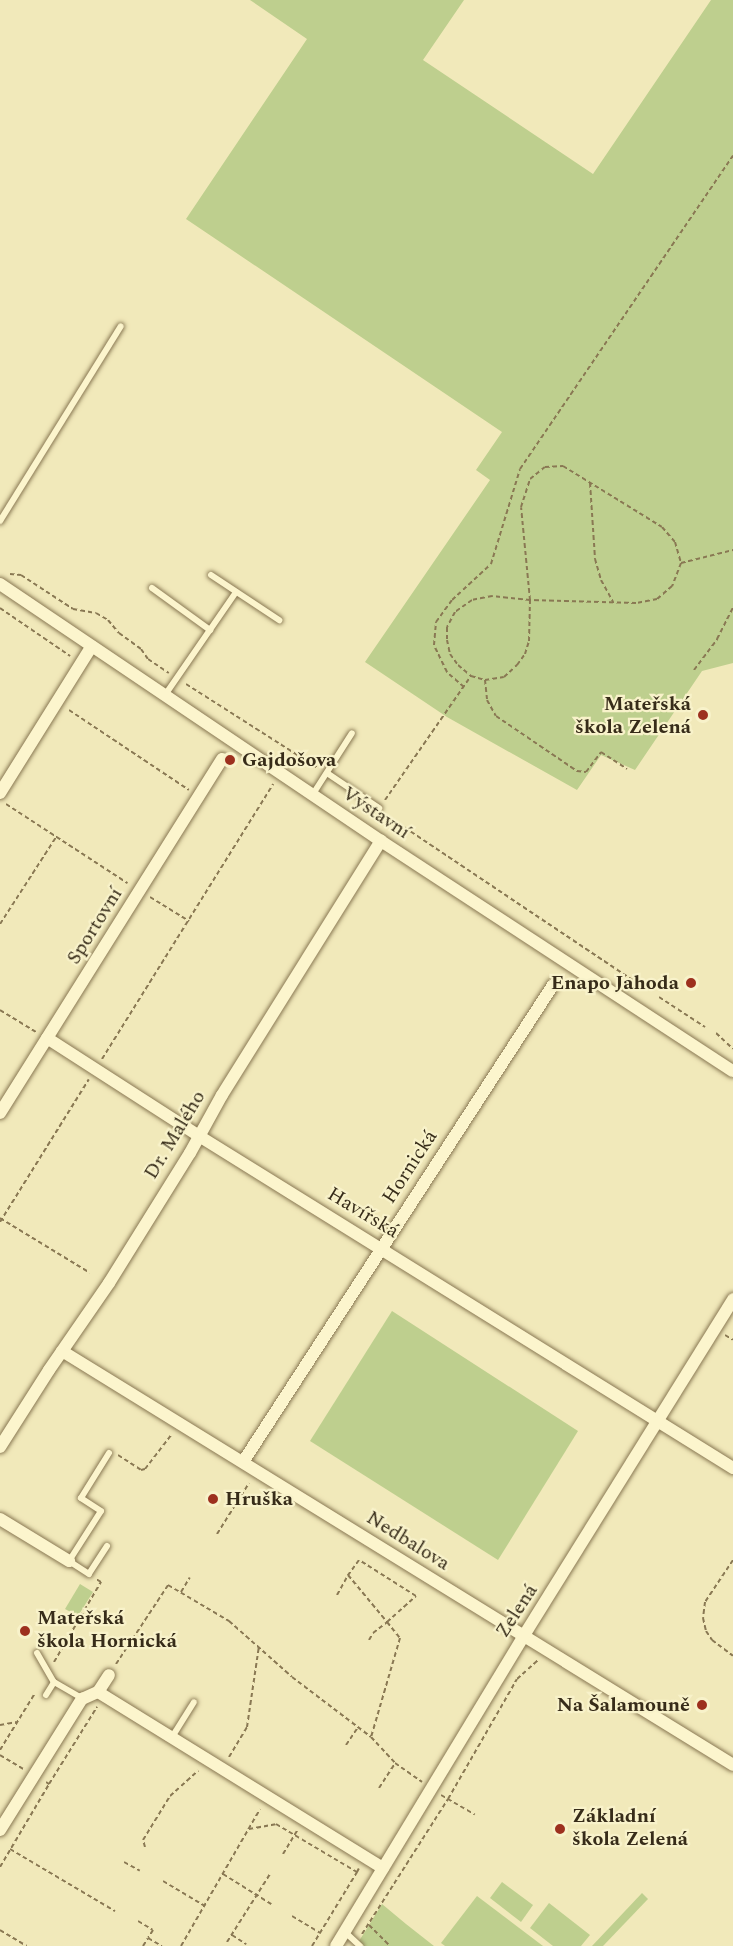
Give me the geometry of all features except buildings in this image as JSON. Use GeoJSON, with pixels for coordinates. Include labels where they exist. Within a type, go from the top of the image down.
{"type":"FeatureCollection","features":[{"type":"Feature","properties":{"kind":"street","name":"Výstavní"},"geometry":{"type":"LineString","coordinates":[[0,584],[381,841],[733,1071]]}},
{"type":"Feature","properties":{"kind":"street"},"geometry":{"type":"LineString","coordinates":[[0,793],[92,646]]}},
{"type":"Feature","properties":{"kind":"street","name":"Sportovní"},"geometry":{"type":"LineString","coordinates":[[0,1113],[222,759]]}},
{"type":"Feature","properties":{"kind":"street","name":"Dr. Malého"},"geometry":{"type":"LineString","coordinates":[[0,1447],[109,1283],[222,1095],[381,841]]}},
{"type":"Feature","properties":{"kind":"street","name":"Hornická"},"geometry":{"type":"LineString","coordinates":[[243,1462],[553,984]]}},
{"type":"Feature","properties":{"kind":"street","name":"Havířská"},"geometry":{"type":"LineString","coordinates":[[47,1038],[199,1136],[381,1247],[733,1468]]}},
{"type":"Feature","properties":{"kind":"street","name":"Zelená"},"geometry":{"type":"LineString","coordinates":[[336,1946],[523,1637],[733,1299]]}},
{"type":"Feature","properties":{"kind":"street","name":"Nedbalova"},"geometry":{"type":"LineString","coordinates":[[62,1351],[733,1765]]}},
{"type":"Feature","properties":{"kind":"street"},"geometry":{"type":"LineString","coordinates":[[0,1519],[69,1561]]}},
{"type":"Feature","properties":{"kind":"street"},"geometry":{"type":"LineString","coordinates":[[0,1830],[82,1699],[98,1692],[109,1675]]}},
{"type":"Feature","properties":{"kind":"street"},"geometry":{"type":"LineString","coordinates":[[98,1692],[383,1868]]}},
{"type":"Feature","properties":{"kind":"lane"},"geometry":{"type":"LineString","coordinates":[[0,521],[121,326]]}},
{"type":"Feature","properties":{"kind":"lane"},"geometry":{"type":"LineString","coordinates":[[212,575],[279,620]]}},
{"type":"Feature","properties":{"kind":"lane"},"geometry":{"type":"LineString","coordinates":[[152,588],[210,630]]}},
{"type":"Feature","properties":{"kind":"lane"},"geometry":{"type":"LineString","coordinates":[[165,695],[236,592]]}},
{"type":"Feature","properties":{"kind":"lane"},"geometry":{"type":"LineString","coordinates":[[314,794],[352,733]]}},
{"type":"Feature","properties":{"kind":"lane"},"geometry":{"type":"LineString","coordinates":[[327,773],[379,808]]}},
{"type":"Feature","properties":{"kind":"lane"},"geometry":{"type":"LineString","coordinates":[[107,1546],[89,1574],[69,1561],[101,1511],[81,1498],[109,1453]]}},
{"type":"Feature","properties":{"kind":"lane"},"geometry":{"type":"LineString","coordinates":[[37,1653],[47,1674],[54,1682],[82,1699]]}},
{"type":"Feature","properties":{"kind":"lane"},"geometry":{"type":"LineString","coordinates":[[46,1695],[54,1682]]}},
{"type":"Feature","properties":{"kind":"lane"},"geometry":{"type":"LineString","coordinates":[[171,1738],[194,1702]]}},
{"type":"Feature","properties":{"kind":"lane"},"geometry":{"type":"LineString","coordinates":[[345,1931],[359,1945]]}},
{"type":"Feature","properties":{"kind":"path"},"geometry":{"type":"LineString","coordinates":[[464,687],[447,672],[435,645],[436,622],[452,600],[491,564],[520,469],[733,155]]}},
{"type":"Feature","properties":{"kind":"path"},"geometry":{"type":"LineString","coordinates":[[590,482],[563,466],[545,467],[530,479],[521,507],[530,600],[529,642],[525,654],[517,665],[504,676],[485,680],[471,676],[450,654],[447,627],[455,612],[472,600],[492,596],[530,600],[636,603],[657,599],[672,586],[681,563],[675,542],[662,527],[590,482]]}},
{"type":"Feature","properties":{"kind":"path"},"geometry":{"type":"LineString","coordinates":[[590,482],[595,559],[601,580],[613,602]]}},
{"type":"Feature","properties":{"kind":"path"},"geometry":{"type":"LineString","coordinates":[[681,563],[733,550],[733,558]]}},
{"type":"Feature","properties":{"kind":"path"},"geometry":{"type":"LineString","coordinates":[[6,572],[11,575],[21,575],[73,609],[96,613],[108,620],[119,633],[141,649],[148,659],[176,679],[327,773]]}},
{"type":"Feature","properties":{"kind":"path"},"geometry":{"type":"LineString","coordinates":[[0,608],[81,663]]}},
{"type":"Feature","properties":{"kind":"path"},"geometry":{"type":"LineString","coordinates":[[694,670],[717,639],[733,608]]}},
{"type":"Feature","properties":{"kind":"path"},"geometry":{"type":"LineString","coordinates":[[471,676],[379,808],[393,821],[635,982],[659,987]]}},
{"type":"Feature","properties":{"kind":"path"},"geometry":{"type":"LineString","coordinates":[[485,680],[487,700],[496,716],[577,771],[586,772],[601,752],[627,769]]}},
{"type":"Feature","properties":{"kind":"path"},"geometry":{"type":"LineString","coordinates":[[56,702],[199,796]]}},
{"type":"Feature","properties":{"kind":"path"},"geometry":{"type":"LineString","coordinates":[[90,1274],[0,1220],[189,921],[280,772]]}},
{"type":"Feature","properties":{"kind":"path"},"geometry":{"type":"LineString","coordinates":[[0,800],[189,921]]}},
{"type":"Feature","properties":{"kind":"path"},"geometry":{"type":"LineString","coordinates":[[0,924],[56,837]]}},
{"type":"Feature","properties":{"kind":"path"},"geometry":{"type":"LineString","coordinates":[[630,989],[635,982]]}},
{"type":"Feature","properties":{"kind":"path"},"geometry":{"type":"LineString","coordinates":[[659,997],[705,1027]]}},
{"type":"Feature","properties":{"kind":"path"},"geometry":{"type":"LineString","coordinates":[[0,1010],[47,1038]]}},
{"type":"Feature","properties":{"kind":"path"},"geometry":{"type":"LineString","coordinates":[[716,1033],[733,1049]]}},
{"type":"Feature","properties":{"kind":"path"},"geometry":{"type":"LineString","coordinates":[[109,1453],[111,1451],[141,1470],[145,1469],[153,1462],[178,1424]]}},
{"type":"Feature","properties":{"kind":"path"},"geometry":{"type":"LineString","coordinates":[[217,1534],[257,1470]]}},
{"type":"Feature","properties":{"kind":"path"},"geometry":{"type":"LineString","coordinates":[[337,1595],[359,1560],[416,1596],[369,1640]]}},
{"type":"Feature","properties":{"kind":"path"},"geometry":{"type":"LineString","coordinates":[[733,1560],[705,1602],[703,1618],[706,1631],[712,1640],[733,1656]]}},
{"type":"Feature","properties":{"kind":"path"},"geometry":{"type":"LineString","coordinates":[[47,1674],[101,1582],[89,1574]]}},
{"type":"Feature","properties":{"kind":"path"},"geometry":{"type":"LineString","coordinates":[[348,1575],[400,1638],[371,1737]]}},
{"type":"Feature","properties":{"kind":"path"},"geometry":{"type":"LineString","coordinates":[[180,1593],[190,1577]]}},
{"type":"Feature","properties":{"kind":"path"},"geometry":{"type":"LineString","coordinates":[[109,1675],[168,1585],[229,1621],[292,1677],[371,1737],[395,1763],[475,1815]]}},
{"type":"Feature","properties":{"kind":"path"},"geometry":{"type":"LineString","coordinates":[[222,1769],[248,1727],[259,1646]]}},
{"type":"Feature","properties":{"kind":"path"},"geometry":{"type":"LineString","coordinates":[[359,1945],[368,1924],[448,1799],[517,1679],[547,1652]]}},
{"type":"Feature","properties":{"kind":"path"},"geometry":{"type":"LineString","coordinates":[[0,1750],[35,1693]]}},
{"type":"Feature","properties":{"kind":"path"},"geometry":{"type":"LineString","coordinates":[[0,1725],[17,1722]]}},
{"type":"Feature","properties":{"kind":"path"},"geometry":{"type":"LineString","coordinates":[[346,1745],[358,1727]]}},
{"type":"Feature","properties":{"kind":"path"},"geometry":{"type":"LineString","coordinates":[[146,1847],[144,1840],[170,1796],[209,1761]]}},
{"type":"Feature","properties":{"kind":"path"},"geometry":{"type":"LineString","coordinates":[[379,1788],[395,1763]]}},
{"type":"Feature","properties":{"kind":"path"},"geometry":{"type":"LineString","coordinates":[[0,1866],[49,1784]]}},
{"type":"Feature","properties":{"kind":"path"},"geometry":{"type":"LineString","coordinates":[[181,1946],[268,1796]]}},
{"type":"Feature","properties":{"kind":"path"},"geometry":{"type":"LineString","coordinates":[[283,1854],[304,1819]]}},
{"type":"Feature","properties":{"kind":"path"},"geometry":{"type":"LineString","coordinates":[[249,1829],[276,1824],[357,1872]]}},
{"type":"Feature","properties":{"kind":"path"},"geometry":{"type":"LineString","coordinates":[[10,1849],[115,1911]]}},
{"type":"Feature","properties":{"kind":"path"},"geometry":{"type":"LineString","coordinates":[[312,1946],[365,1857]]}},
{"type":"Feature","properties":{"kind":"path"},"geometry":{"type":"LineString","coordinates":[[124,1862],[140,1871]]}},
{"type":"Feature","properties":{"kind":"path"},"geometry":{"type":"LineString","coordinates":[[223,1874],[271,1904]]}},
{"type":"Feature","properties":{"kind":"path"},"geometry":{"type":"LineString","coordinates":[[227,1942],[270,1875]]}},
{"type":"Feature","properties":{"kind":"path"},"geometry":{"type":"LineString","coordinates":[[162,1881],[205,1905]]}},
{"type":"Feature","properties":{"kind":"path"},"geometry":{"type":"LineString","coordinates":[[292,1916],[320,1933]]}},
{"type":"Feature","properties":{"kind":"path"},"geometry":{"type":"LineString","coordinates":[[138,1921],[153,1930],[143,1946]]}},
{"type":"Feature","properties":{"kind":"path"},"geometry":{"type":"LineString","coordinates":[[368,1924],[390,1946]]}},
{"type":"Feature","properties":{"kind":"path"},"geometry":{"type":"LineString","coordinates":[[0,1930],[27,1946]]}},
{"type":"Feature","properties":{"kind":"path"},"geometry":{"type":"LineString","coordinates":[[232,1935],[246,1944]]}},
{"type":"Feature","properties":{"kind":"path"},"geometry":{"type":"LineString","coordinates":[[148,1938],[162,1946]]}},
{"type":"Feature","properties":{"kind":"green space"},"geometry":{"type":"Polygon","coordinates":[[[250,0],[464,0],[423,60],[593,174],[711,0],[733,0],[733,663],[702,671],[635,770],[601,755],[577,790],[447,717],[365,662],[490,480],[476,470],[502,432],[186,219],[307,39],[250,0]]]}},
{"type":"Feature","properties":{"kind":"green space"},"geometry":{"type":"Polygon","coordinates":[[[392,1311],[578,1431],[498,1560],[310,1441],[392,1311]]]}},
{"type":"Feature","properties":{"kind":"green space"},"geometry":{"type":"Polygon","coordinates":[[[80,1584],[93,1592],[78,1616],[65,1609],[80,1584]]]}},
{"type":"Feature","properties":{"kind":"green space"},"geometry":{"type":"Polygon","coordinates":[[[502,1882],[533,1905],[521,1922],[490,1898],[502,1882]]]}},
{"type":"Feature","properties":{"kind":"green space"},"geometry":{"type":"Polygon","coordinates":[[[642,1893],[648,1899],[603,1946],[592,1946],[642,1893]]]}},
{"type":"Feature","properties":{"kind":"green space"},"geometry":{"type":"Polygon","coordinates":[[[477,1896],[543,1946],[445,1946],[441,1943],[477,1896]]]}},
{"type":"Feature","properties":{"kind":"green space"},"geometry":{"type":"Polygon","coordinates":[[[549,1903],[590,1935],[581,1946],[553,1946],[530,1928],[549,1903]]]}},
{"type":"Feature","properties":{"kind":"green space"},"geometry":{"type":"Polygon","coordinates":[[[382,1904],[406,1924],[434,1946],[356,1946],[382,1904]]]}},
{"type":"Feature","properties":{"kind":"place","name":"Mateřská škola Zelená"},"geometry":{"type":"Point","coordinates":[703,715]}},
{"type":"Feature","properties":{"kind":"place","name":"Gajdošova"},"geometry":{"type":"Point","coordinates":[230,760]}},
{"type":"Feature","properties":{"kind":"place","name":"Enapo Jahoda"},"geometry":{"type":"Point","coordinates":[691,983]}},
{"type":"Feature","properties":{"kind":"place","name":"Hruška"},"geometry":{"type":"Point","coordinates":[213,1499]}},
{"type":"Feature","properties":{"kind":"place","name":"Mateřská škola Hornická"},"geometry":{"type":"Point","coordinates":[25,1631]}},
{"type":"Feature","properties":{"kind":"place","name":"Na Šalamouně"},"geometry":{"type":"Point","coordinates":[702,1705]}},
{"type":"Feature","properties":{"kind":"place","name":"Základní škola Zelená"},"geometry":{"type":"Point","coordinates":[560,1829]}}]}
